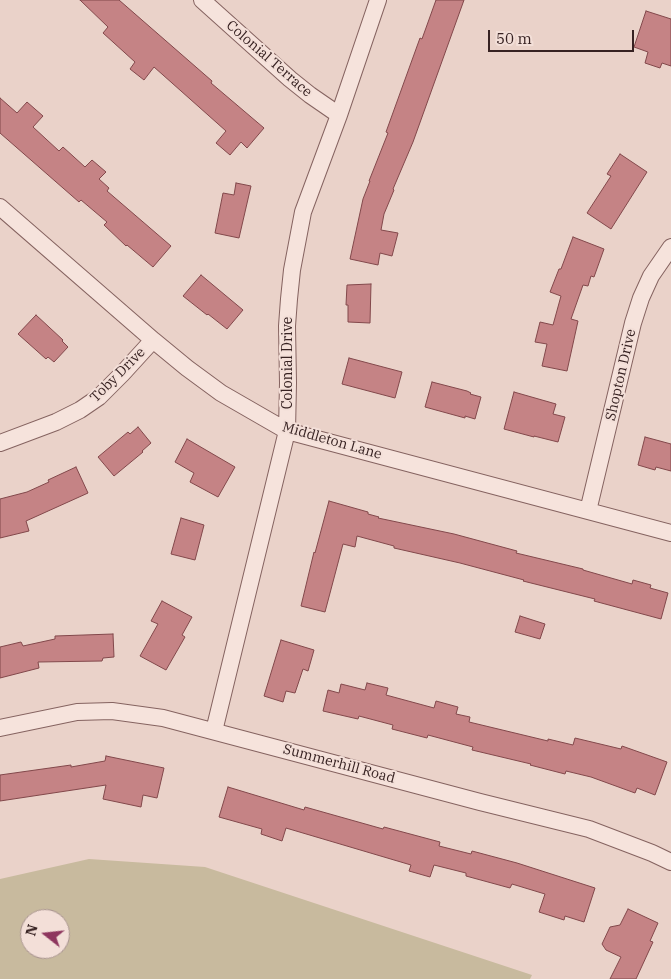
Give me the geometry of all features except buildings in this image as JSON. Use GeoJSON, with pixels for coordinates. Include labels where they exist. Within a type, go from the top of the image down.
{"type":"FeatureCollection","features":[{"type":"Feature","properties":{"kind":"street","name":"Colonial Terrace"},"geometry":{"type":"LineString","coordinates":[[202,0],[290,79],[339,114]]}},
{"type":"Feature","properties":{"kind":"street","name":"Colonial Drive"},"geometry":{"type":"LineString","coordinates":[[214,731],[287,431],[287,326],[292,270],[303,212],[378,0]]}},
{"type":"Feature","properties":{"kind":"street","name":"Middleton Lane"},"geometry":{"type":"LineString","coordinates":[[0,207],[188,368],[221,393],[287,431],[671,533]]}},
{"type":"Feature","properties":{"kind":"street","name":"Shopton Drive"},"geometry":{"type":"LineString","coordinates":[[588,511],[633,323],[651,276],[671,247]]}},
{"type":"Feature","properties":{"kind":"street","name":"Toby Drive"},"geometry":{"type":"LineString","coordinates":[[0,443],[56,422],[80,410],[99,397],[153,340]]}},
{"type":"Feature","properties":{"kind":"street","name":"Summerhill Road"},"geometry":{"type":"LineString","coordinates":[[0,728],[77,712],[112,711],[163,718],[589,829],[671,862]]}},
{"type":"Feature","properties":{"kind":"shaded area"},"geometry":{"type":"Polygon","coordinates":[[[89,859],[205,867],[532,975],[530,979],[0,979],[0,879],[89,859]]]}}]}
